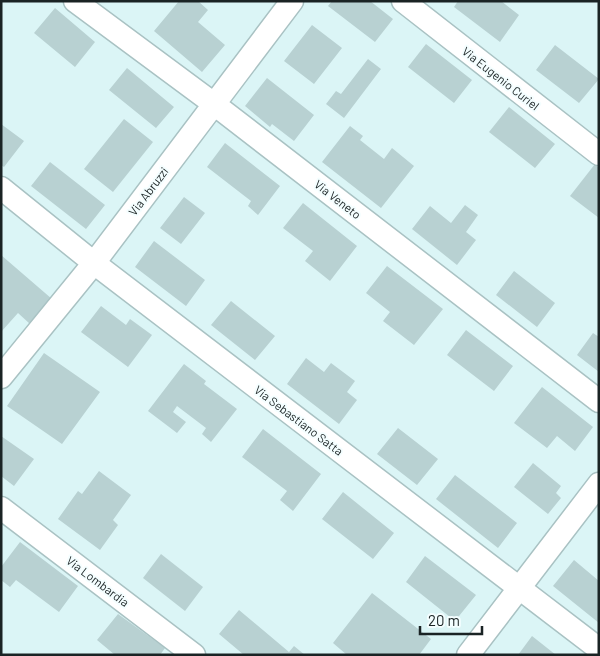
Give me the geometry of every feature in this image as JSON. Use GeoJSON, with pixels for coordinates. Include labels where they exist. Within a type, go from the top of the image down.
{"type":"FeatureCollection","features":[{"type":"Feature","properties":{"kind":"street","name":"Via Veneto"},"geometry":{"type":"LineString","coordinates":[[76,1],[214,104],[599,401]]}},
{"type":"Feature","properties":{"kind":"street","name":"Via Abruzzi"},"geometry":{"type":"LineString","coordinates":[[1,377],[94,263],[292,1]]}},
{"type":"Feature","properties":{"kind":"street","name":"Via Eugenio Curiel"},"geometry":{"type":"LineString","coordinates":[[404,1],[599,154]]}},
{"type":"Feature","properties":{"kind":"street","name":"Via Sebastiano Satta"},"geometry":{"type":"LineString","coordinates":[[1,188],[94,263],[599,648]]}},
{"type":"Feature","properties":{"kind":"street"},"geometry":{"type":"LineString","coordinates":[[468,655],[599,484]]}},
{"type":"Feature","properties":{"kind":"street","name":"Via Lombardia"},"geometry":{"type":"LineString","coordinates":[[1,508],[194,655]]}},
{"type":"Feature","properties":{"kind":"building"},"geometry":{"type":"Polygon","coordinates":[[[179,1],[198,1],[208,10],[198,22],[225,45],[202,72],[154,31],[179,1]]]}},
{"type":"Feature","properties":{"kind":"building"},"geometry":{"type":"Polygon","coordinates":[[[332,1],[370,1],[393,19],[375,42],[328,6],[332,1]]]}},
{"type":"Feature","properties":{"kind":"building"},"geometry":{"type":"Polygon","coordinates":[[[458,1],[501,1],[519,15],[500,42],[454,7],[458,1]]]}},
{"type":"Feature","properties":{"kind":"building"},"geometry":{"type":"Polygon","coordinates":[[[55,8],[95,42],[75,67],[34,33],[55,8]]]}},
{"type":"Feature","properties":{"kind":"building"},"geometry":{"type":"Polygon","coordinates":[[[312,25],[342,48],[314,84],[284,61],[312,25]]]}},
{"type":"Feature","properties":{"kind":"building"},"geometry":{"type":"Polygon","coordinates":[[[426,44],[472,80],[454,103],[408,67],[426,44]]]}},
{"type":"Feature","properties":{"kind":"building"},"geometry":{"type":"Polygon","coordinates":[[[555,45],[599,79],[579,103],[536,70],[555,45]]]}},
{"type":"Feature","properties":{"kind":"building"},"geometry":{"type":"Polygon","coordinates":[[[368,59],[381,69],[344,118],[326,104],[336,91],[341,94],[368,59]]]}},
{"type":"Feature","properties":{"kind":"building"},"geometry":{"type":"Polygon","coordinates":[[[127,68],[174,107],[156,128],[109,90],[127,68]]]}},
{"type":"Feature","properties":{"kind":"building"},"geometry":{"type":"Polygon","coordinates":[[[267,78],[314,115],[294,141],[272,124],[270,127],[245,106],[267,78]]]}},
{"type":"Feature","properties":{"kind":"building"},"geometry":{"type":"Polygon","coordinates":[[[509,107],[555,144],[535,168],[489,132],[509,107]]]}},
{"type":"Feature","properties":{"kind":"building"},"geometry":{"type":"Polygon","coordinates":[[[124,119],[153,142],[113,192],[84,169],[124,119]]]}},
{"type":"Feature","properties":{"kind":"building"},"geometry":{"type":"Polygon","coordinates":[[[1,124],[24,141],[4,167],[1,165],[1,124]]]}},
{"type":"Feature","properties":{"kind":"building"},"geometry":{"type":"Polygon","coordinates":[[[350,126],[363,136],[360,140],[384,159],[392,148],[414,166],[381,208],[322,162],[350,126]]]}},
{"type":"Feature","properties":{"kind":"building"},"geometry":{"type":"Polygon","coordinates":[[[225,143],[280,186],[258,215],[248,206],[251,201],[207,167],[225,143]]]}},
{"type":"Feature","properties":{"kind":"building"},"geometry":{"type":"Polygon","coordinates":[[[50,162],[105,205],[86,229],[31,186],[50,162]]]}},
{"type":"Feature","properties":{"kind":"building"},"geometry":{"type":"Polygon","coordinates":[[[595,164],[599,168],[599,218],[570,196],[595,164]]]}},
{"type":"Feature","properties":{"kind":"building"},"geometry":{"type":"Polygon","coordinates":[[[184,197],[205,213],[181,244],[160,228],[184,197]]]}},
{"type":"Feature","properties":{"kind":"building"},"geometry":{"type":"Polygon","coordinates":[[[303,203],[357,246],[330,281],[305,261],[313,251],[283,228],[303,203]]]}},
{"type":"Feature","properties":{"kind":"building"},"geometry":{"type":"Polygon","coordinates":[[[465,205],[478,215],[466,232],[476,240],[457,265],[412,229],[430,206],[451,223],[465,205]]]}},
{"type":"Feature","properties":{"kind":"building"},"geometry":{"type":"Polygon","coordinates":[[[154,241],[205,280],[186,306],[135,267],[154,241]]]}},
{"type":"Feature","properties":{"kind":"building"},"geometry":{"type":"Polygon","coordinates":[[[1,255],[52,299],[30,324],[18,313],[1,332],[1,255]]]}},
{"type":"Feature","properties":{"kind":"building"},"geometry":{"type":"Polygon","coordinates":[[[387,266],[443,309],[414,345],[383,321],[390,312],[366,293],[387,266]]]}},
{"type":"Feature","properties":{"kind":"building"},"geometry":{"type":"Polygon","coordinates":[[[514,271],[555,303],[537,327],[496,295],[514,271]]]}},
{"type":"Feature","properties":{"kind":"building"},"geometry":{"type":"Polygon","coordinates":[[[231,301],[275,336],[255,360],[211,325],[231,301]]]}},
{"type":"Feature","properties":{"kind":"building"},"geometry":{"type":"Polygon","coordinates":[[[101,306],[126,325],[130,319],[152,335],[128,367],[81,332],[101,306]]]}},
{"type":"Feature","properties":{"kind":"building"},"geometry":{"type":"Polygon","coordinates":[[[466,330],[513,366],[494,391],[447,355],[466,330]]]}},
{"type":"Feature","properties":{"kind":"building"},"geometry":{"type":"Polygon","coordinates":[[[593,333],[599,337],[599,372],[577,355],[593,333]]]}},
{"type":"Feature","properties":{"kind":"building"},"geometry":{"type":"Polygon","coordinates":[[[44,353],[100,392],[62,444],[7,406],[44,353]]]}},
{"type":"Feature","properties":{"kind":"building"},"geometry":{"type":"Polygon","coordinates":[[[306,358],[324,372],[331,363],[355,381],[347,392],[357,400],[339,424],[287,384],[306,358]]]}},
{"type":"Feature","properties":{"kind":"building"},"geometry":{"type":"Polygon","coordinates":[[[184,364],[206,381],[204,384],[237,409],[211,442],[202,434],[206,428],[177,406],[173,412],[186,422],[177,433],[148,411],[184,364]]]}},
{"type":"Feature","properties":{"kind":"building"},"geometry":{"type":"Polygon","coordinates":[[[542,387],[593,427],[575,451],[557,436],[547,448],[514,423],[542,387]]]}},
{"type":"Feature","properties":{"kind":"building"},"geometry":{"type":"Polygon","coordinates":[[[398,428],[438,459],[417,485],[377,454],[398,428]]]}},
{"type":"Feature","properties":{"kind":"building"},"geometry":{"type":"Polygon","coordinates":[[[263,429],[321,474],[293,511],[280,500],[287,491],[242,457],[263,429]]]}},
{"type":"Feature","properties":{"kind":"building"},"geometry":{"type":"Polygon","coordinates":[[[1,436],[34,459],[14,486],[1,476],[1,436]]]}},
{"type":"Feature","properties":{"kind":"building"},"geometry":{"type":"Polygon","coordinates":[[[533,463],[561,486],[556,493],[561,498],[548,514],[514,487],[533,463]]]}},
{"type":"Feature","properties":{"kind":"building"},"geometry":{"type":"Polygon","coordinates":[[[99,471],[131,495],[113,520],[118,525],[100,550],[58,519],[78,491],[82,494],[99,471]]]}},
{"type":"Feature","properties":{"kind":"building"},"geometry":{"type":"Polygon","coordinates":[[[455,475],[517,523],[498,548],[436,499],[455,475]]]}},
{"type":"Feature","properties":{"kind":"building"},"geometry":{"type":"Polygon","coordinates":[[[343,492],[394,533],[373,559],[322,519],[343,492]]]}},
{"type":"Feature","properties":{"kind":"building"},"geometry":{"type":"Polygon","coordinates":[[[20,542],[78,586],[59,612],[16,580],[10,587],[1,580],[1,567],[20,542]]]}},
{"type":"Feature","properties":{"kind":"building"},"geometry":{"type":"Polygon","coordinates":[[[161,554],[203,587],[185,611],[143,578],[161,554]]]}},
{"type":"Feature","properties":{"kind":"building"},"geometry":{"type":"Polygon","coordinates":[[[425,556],[476,595],[455,621],[406,582],[425,556]]]}},
{"type":"Feature","properties":{"kind":"building"},"geometry":{"type":"Polygon","coordinates":[[[574,560],[599,581],[599,623],[553,586],[574,560]]]}},
{"type":"Feature","properties":{"kind":"building"},"geometry":{"type":"Polygon","coordinates":[[[372,593],[431,639],[419,655],[347,655],[333,643],[372,593]]]}},
{"type":"Feature","properties":{"kind":"building"},"geometry":{"type":"Polygon","coordinates":[[[239,610],[289,652],[294,646],[305,655],[244,655],[219,634],[239,610]]]}},
{"type":"Feature","properties":{"kind":"building"},"geometry":{"type":"Polygon","coordinates":[[[118,614],[165,648],[160,655],[115,655],[97,640],[118,614]]]}},
{"type":"Feature","properties":{"kind":"building"},"geometry":{"type":"Polygon","coordinates":[[[532,636],[556,655],[518,655],[532,636]]]}}]}
